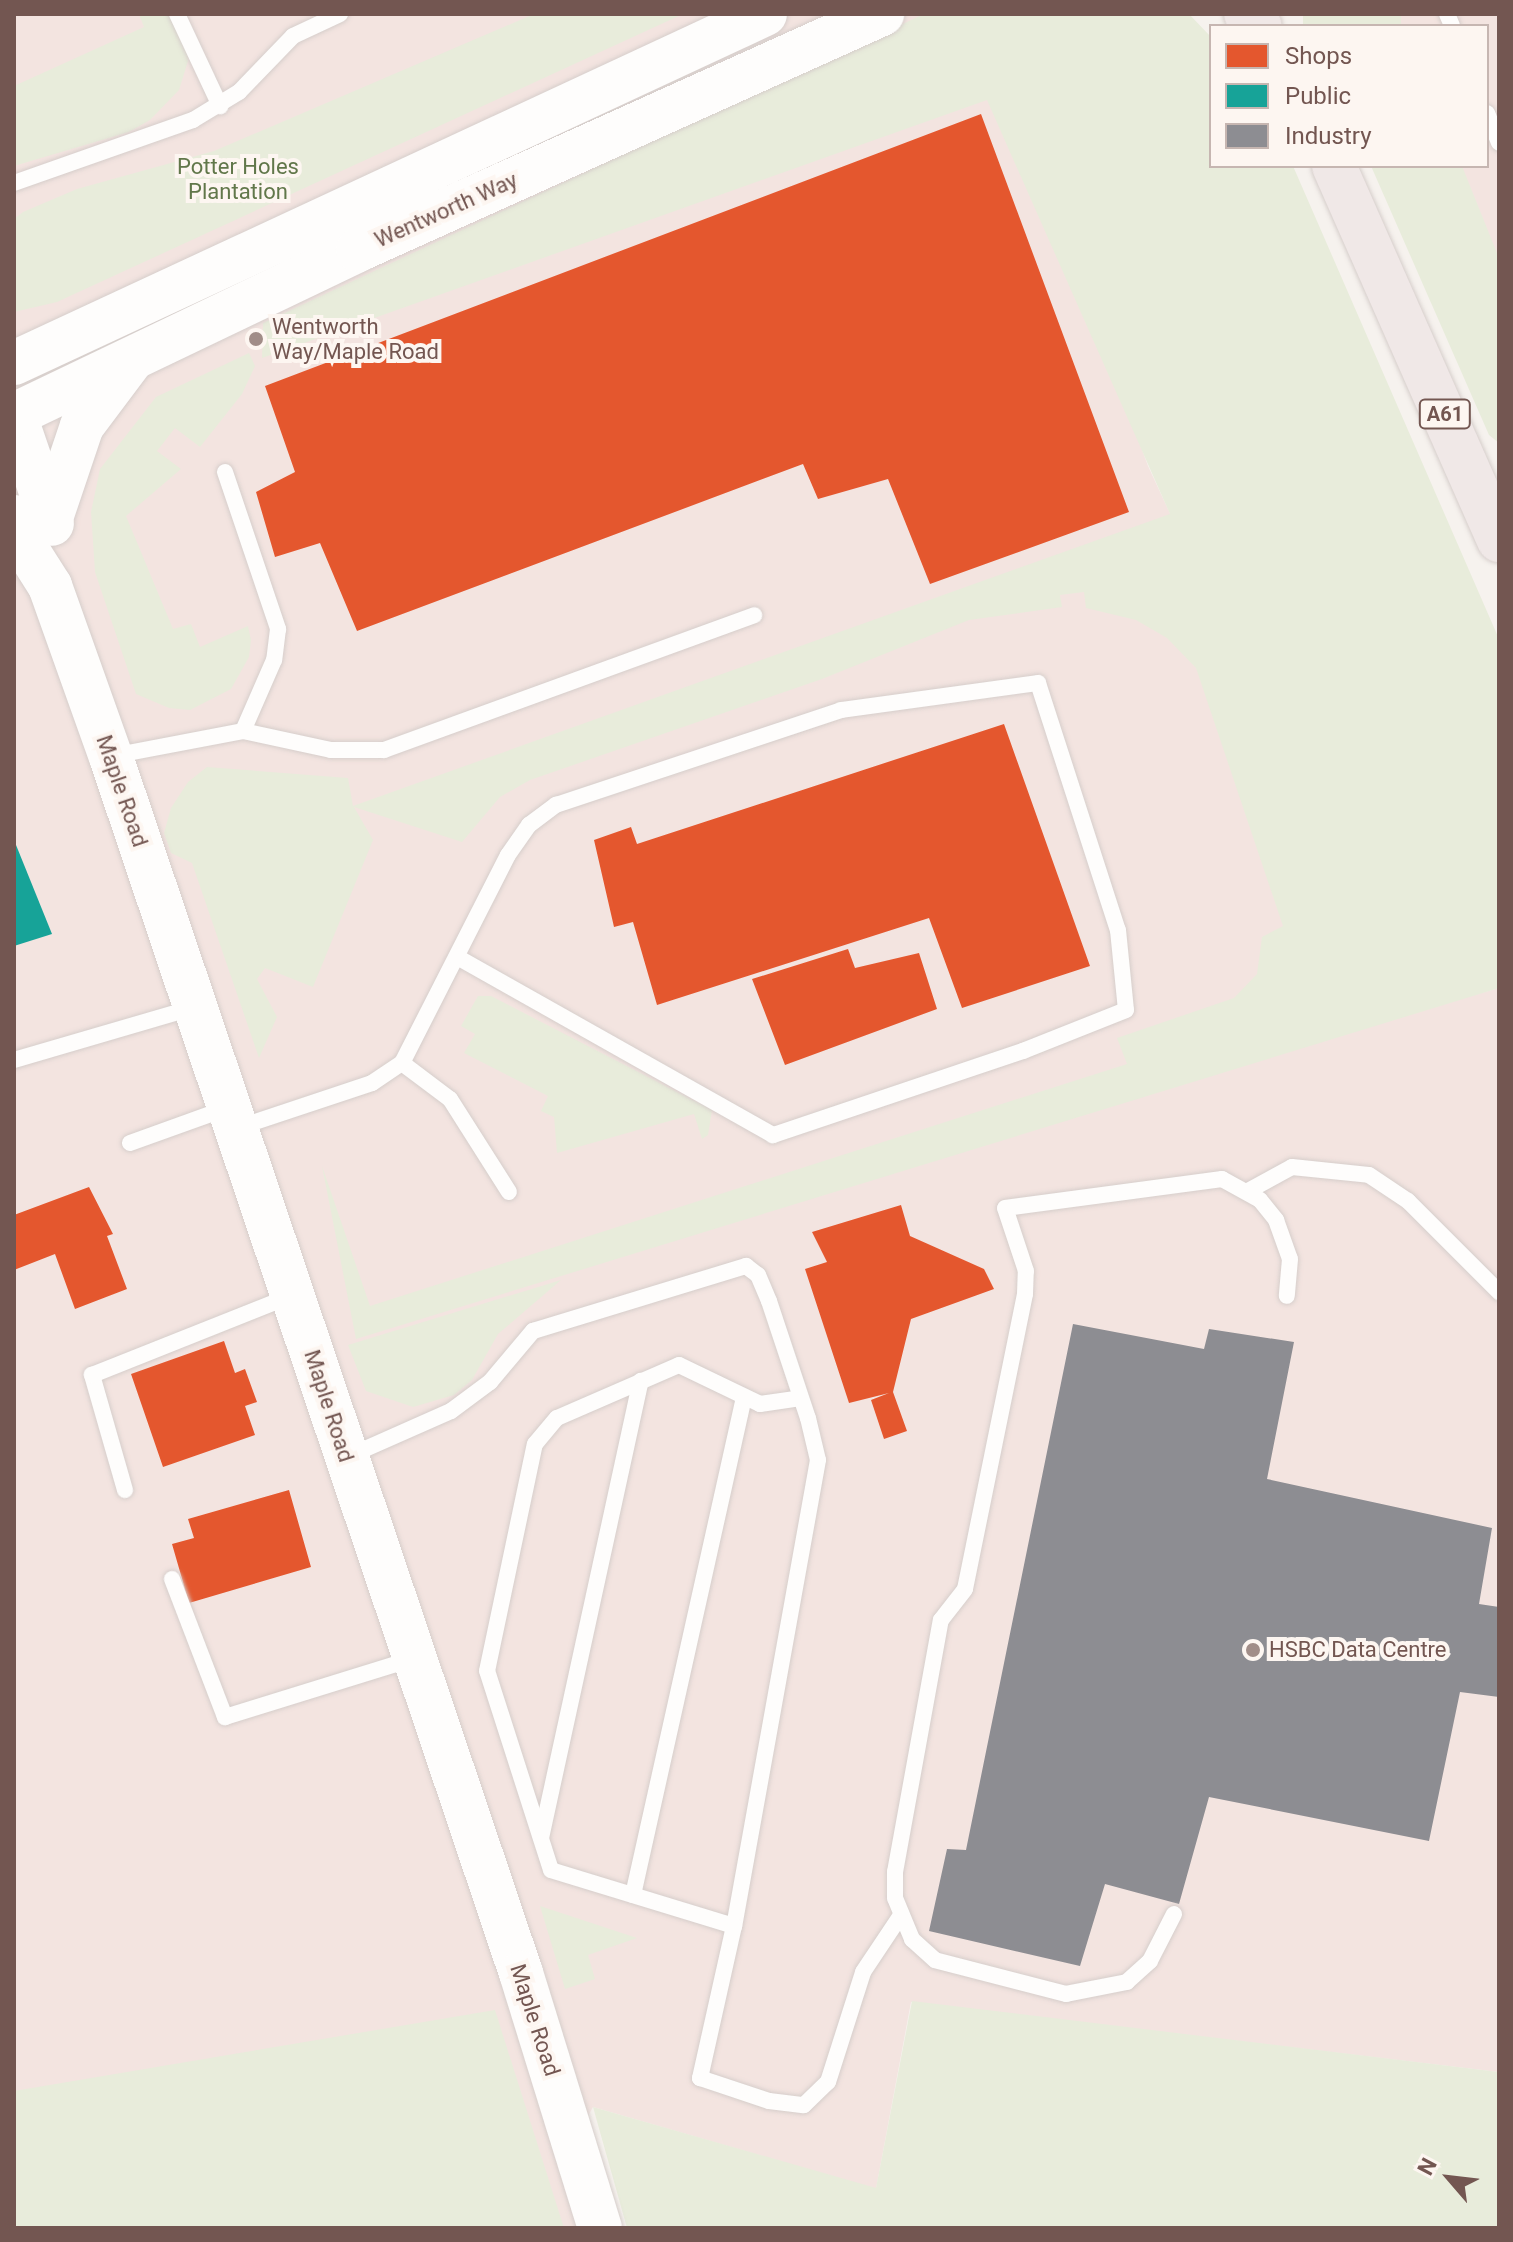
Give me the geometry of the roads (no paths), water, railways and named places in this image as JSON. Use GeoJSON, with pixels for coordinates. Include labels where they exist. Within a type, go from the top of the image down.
{"type":"FeatureCollection","features":[{"type":"Feature","properties":{"kind":"highway","name":"A61"},"geometry":{"type":"LineString","coordinates":[[1335,168],[1499,540]]}},
{"type":"Feature","properties":{"kind":"street","name":"Wentworth Way"},"geometry":{"type":"LineString","coordinates":[[14,363],[765,14]]}},
{"type":"Feature","properties":{"kind":"street","name":"Wentworth Way"},"geometry":{"type":"LineString","coordinates":[[14,414],[136,353],[882,14]]}},
{"type":"Feature","properties":{"kind":"street"},"geometry":{"type":"LineString","coordinates":[[33,518],[82,426],[136,353]]}},
{"type":"Feature","properties":{"kind":"street","name":"Maple Road"},"geometry":{"type":"LineString","coordinates":[[14,414],[33,518],[24,545],[50,586],[111,757],[526,1989],[600,2228]]}},
{"type":"Feature","properties":{"kind":"street"},"geometry":{"type":"LineString","coordinates":[[14,554],[50,586]]}},
{"type":"Feature","properties":{"kind":"lane"},"geometry":{"type":"LineString","coordinates":[[177,14],[220,106]]}},
{"type":"Feature","properties":{"kind":"lane"},"geometry":{"type":"LineString","coordinates":[[14,183],[220,106],[293,36],[340,14]]}},
{"type":"Feature","properties":{"kind":"lane"},"geometry":{"type":"LineString","coordinates":[[1489,118],[1499,143]]}},
{"type":"Feature","properties":{"kind":"lane"},"geometry":{"type":"LineString","coordinates":[[225,472],[278,629],[274,660],[243,731]]}},
{"type":"Feature","properties":{"kind":"lane"},"geometry":{"type":"LineString","coordinates":[[111,757],[243,731],[331,750],[384,750],[754,615]]}},
{"type":"Feature","properties":{"kind":"lane"},"geometry":{"type":"LineString","coordinates":[[130,1143],[372,1083],[402,1063],[518,839],[556,805],[841,710],[1038,683],[1118,930],[1126,1010],[1023,1051],[773,1135],[457,957]]}},
{"type":"Feature","properties":{"kind":"lane"},"geometry":{"type":"LineString","coordinates":[[14,1060],[194,1007]]}},
{"type":"Feature","properties":{"kind":"lane"},"geometry":{"type":"LineString","coordinates":[[402,1063],[450,1099],[509,1192]]}},
{"type":"Feature","properties":{"kind":"lane"},"geometry":{"type":"LineString","coordinates":[[1248,1191],[1292,1167],[1369,1175],[1408,1201],[1499,1292]]}},
{"type":"Feature","properties":{"kind":"lane"},"geometry":{"type":"LineString","coordinates":[[1174,1914],[1150,1961],[1127,1982],[1066,1994],[935,1960],[912,1939],[901,1915],[895,1872],[941,1620],[965,1589],[1025,1294],[1026,1271],[1005,1208],[1199,1178],[1222,1179],[1248,1191],[1276,1220],[1290,1259],[1287,1296]]}},
{"type":"Feature","properties":{"kind":"lane"},"geometry":{"type":"LineString","coordinates":[[345,1457],[451,1411],[490,1382],[533,1331],[746,1266],[758,1275],[801,1398],[818,1460],[734,1926],[700,2078],[769,2101],[804,2105],[828,2082],[863,1972],[901,1915]]}},
{"type":"Feature","properties":{"kind":"lane"},"geometry":{"type":"LineString","coordinates":[[125,1490],[92,1375],[293,1295]]}},
{"type":"Feature","properties":{"kind":"lane"},"geometry":{"type":"LineString","coordinates":[[734,1926],[551,1870],[487,1671],[535,1444],[557,1418],[679,1365],[760,1404],[801,1398]]}},
{"type":"Feature","properties":{"kind":"lane"},"geometry":{"type":"LineString","coordinates":[[541,1840],[641,1381]]}},
{"type":"Feature","properties":{"kind":"lane"},"geometry":{"type":"LineString","coordinates":[[633,1895],[744,1397]]}},
{"type":"Feature","properties":{"kind":"lane"},"geometry":{"type":"LineString","coordinates":[[172,1579],[225,1717],[413,1659]]}},
{"type":"Feature","properties":{"kind":"place","name":"Wentworth Way/Maple Road"},"geometry":{"type":"Point","coordinates":[256,339]}},
{"type":"Feature","properties":{"kind":"place","name":"HSBC Data Centre"},"geometry":{"type":"Point","coordinates":[1253,1650]}},
{"type":"Feature","properties":{"kind":"park label","name":"Potter Holes Plantation"},"geometry":{"type":"Point","coordinates":[238,178]}}]}
